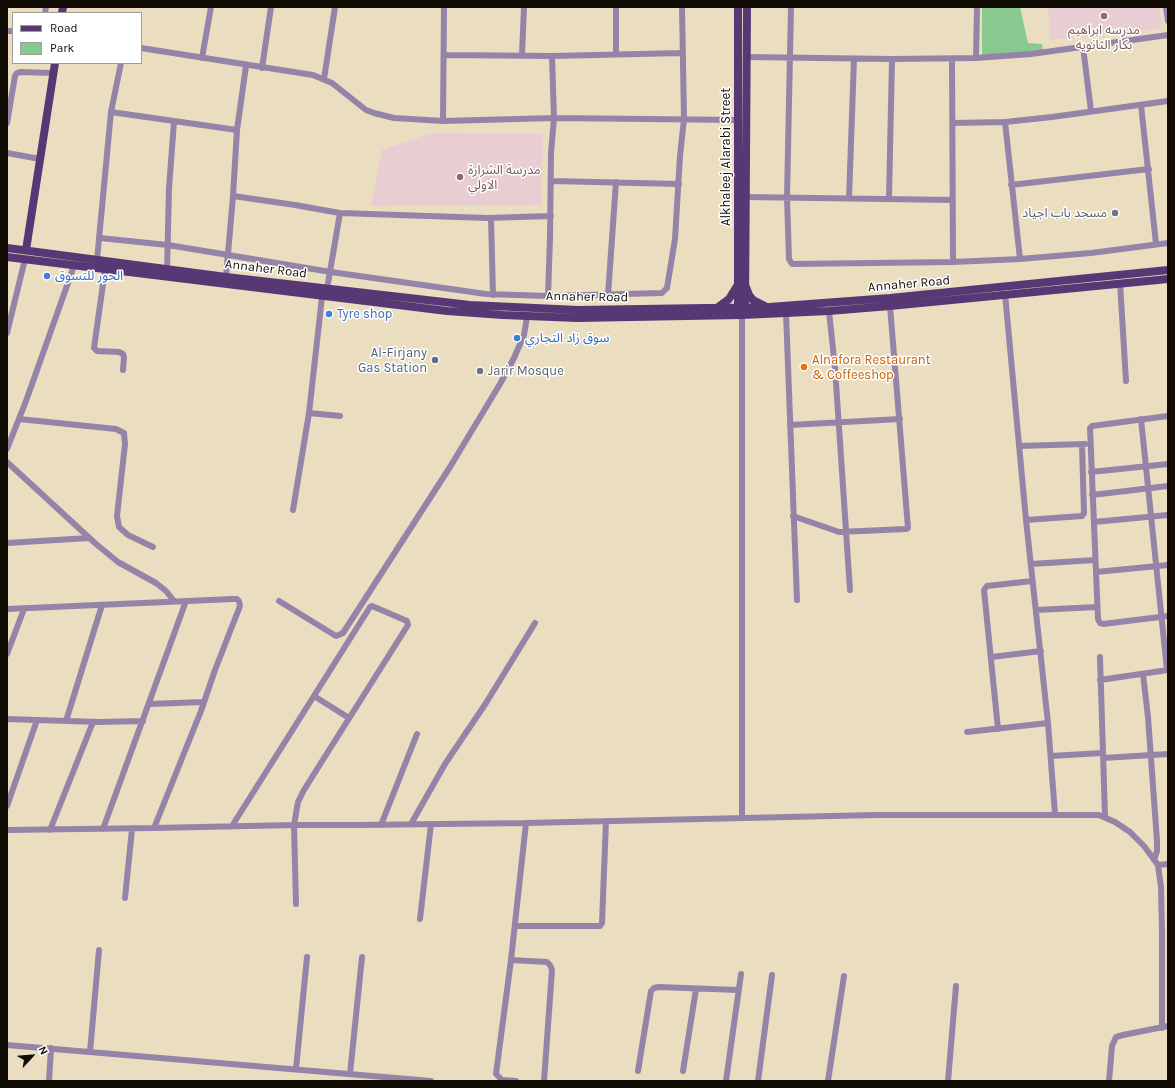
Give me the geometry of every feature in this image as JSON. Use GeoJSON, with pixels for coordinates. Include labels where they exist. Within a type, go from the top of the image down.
{"type":"FeatureCollection","features":[{"type":"Feature","properties":{"kind":"main road","name":"Alkhaleej Alarabi Street"},"geometry":{"type":"LineString","coordinates":[[738,7],[741,310]]}},
{"type":"Feature","properties":{"kind":"main road","name":"Alkhaleej Alarabi Street"},"geometry":{"type":"LineString","coordinates":[[741,284],[745,197],[747,7]]}},
{"type":"Feature","properties":{"kind":"main road"},"geometry":{"type":"LineString","coordinates":[[26,250],[55,64]]}},
{"type":"Feature","properties":{"kind":"main road"},"geometry":{"type":"LineString","coordinates":[[9,248],[22,242],[28,236]]}},
{"type":"Feature","properties":{"kind":"main road"},"geometry":{"type":"LineString","coordinates":[[28,236],[32,244],[41,252]]}},
{"type":"Feature","properties":{"kind":"main road","name":"Annaher Road"},"geometry":{"type":"LineString","coordinates":[[9,248],[97,260],[167,273],[322,297],[447,311],[527,317],[577,318],[741,310],[890,298],[1168,270]]}},
{"type":"Feature","properties":{"kind":"main road","name":"Annaher Road"},"geometry":{"type":"LineString","coordinates":[[7,257],[105,270],[226,277],[470,305],[578,310],[715,309],[786,313],[829,311],[1168,279]]}},
{"type":"Feature","properties":{"kind":"main road"},"geometry":{"type":"LineString","coordinates":[[715,309],[729,299],[741,284],[753,300],[769,307]]}},
{"type":"Feature","properties":{"kind":"street"},"geometry":{"type":"LineString","coordinates":[[202,58],[211,7]]}},
{"type":"Feature","properties":{"kind":"street"},"geometry":{"type":"LineString","coordinates":[[262,68],[271,7]]}},
{"type":"Feature","properties":{"kind":"street"},"geometry":{"type":"LineString","coordinates":[[324,79],[335,7]]}},
{"type":"Feature","properties":{"kind":"street"},"geometry":{"type":"LineString","coordinates":[[443,120],[444,7]]}},
{"type":"Feature","properties":{"kind":"street"},"geometry":{"type":"LineString","coordinates":[[522,55],[524,7]]}},
{"type":"Feature","properties":{"kind":"street"},"geometry":{"type":"LineString","coordinates":[[616,7],[616,54]]}},
{"type":"Feature","properties":{"kind":"street"},"geometry":{"type":"LineString","coordinates":[[100,238],[168,246],[331,272],[493,295],[548,296],[662,293],[666,290],[675,239],[680,156],[684,120],[682,7]]}},
{"type":"Feature","properties":{"kind":"street"},"geometry":{"type":"LineString","coordinates":[[791,7],[788,198],[789,259],[792,264],[953,262],[1020,259],[1079,254],[1168,243]]}},
{"type":"Feature","properties":{"kind":"street"},"geometry":{"type":"LineString","coordinates":[[976,58],[977,7]]}},
{"type":"Feature","properties":{"kind":"street"},"geometry":{"type":"LineString","coordinates":[[1166,7],[1168,21]]}},
{"type":"Feature","properties":{"kind":"street"},"geometry":{"type":"LineString","coordinates":[[747,57],[854,59],[976,58],[1031,54],[1168,35]]}},
{"type":"Feature","properties":{"kind":"street"},"geometry":{"type":"LineString","coordinates":[[1083,47],[1091,111]]}},
{"type":"Feature","properties":{"kind":"street"},"geometry":{"type":"LineString","coordinates":[[142,48],[324,79],[332,83],[358,105],[374,113],[394,118],[443,120],[554,118],[738,120]]}},
{"type":"Feature","properties":{"kind":"street"},"geometry":{"type":"LineString","coordinates":[[444,55],[552,56],[682,53]]}},
{"type":"Feature","properties":{"kind":"street"},"geometry":{"type":"LineString","coordinates":[[548,296],[552,182],[551,153],[554,118],[552,56]]}},
{"type":"Feature","properties":{"kind":"street"},"geometry":{"type":"LineString","coordinates":[[849,198],[854,59]]}},
{"type":"Feature","properties":{"kind":"street"},"geometry":{"type":"LineString","coordinates":[[889,198],[892,59]]}},
{"type":"Feature","properties":{"kind":"street"},"geometry":{"type":"LineString","coordinates":[[952,59],[953,262]]}},
{"type":"Feature","properties":{"kind":"street"},"geometry":{"type":"LineString","coordinates":[[97,260],[111,112],[120,64]]}},
{"type":"Feature","properties":{"kind":"street"},"geometry":{"type":"LineString","coordinates":[[226,277],[237,130],[246,66]]}},
{"type":"Feature","properties":{"kind":"street"},"geometry":{"type":"LineString","coordinates":[[7,123],[15,76],[20,72],[53,74]]}},
{"type":"Feature","properties":{"kind":"street"},"geometry":{"type":"LineString","coordinates":[[7,81],[14,82]]}},
{"type":"Feature","properties":{"kind":"street"},"geometry":{"type":"LineString","coordinates":[[953,123],[1005,122],[1168,101]]}},
{"type":"Feature","properties":{"kind":"street"},"geometry":{"type":"LineString","coordinates":[[1141,105],[1156,244]]}},
{"type":"Feature","properties":{"kind":"street"},"geometry":{"type":"LineString","coordinates":[[111,112],[237,130]]}},
{"type":"Feature","properties":{"kind":"street"},"geometry":{"type":"LineString","coordinates":[[167,273],[169,188],[174,122]]}},
{"type":"Feature","properties":{"kind":"street"},"geometry":{"type":"LineString","coordinates":[[1005,122],[1020,259]]}},
{"type":"Feature","properties":{"kind":"street"},"geometry":{"type":"LineString","coordinates":[[7,153],[40,159]]}},
{"type":"Feature","properties":{"kind":"street"},"geometry":{"type":"LineString","coordinates":[[1012,185],[1149,169]]}},
{"type":"Feature","properties":{"kind":"street"},"geometry":{"type":"LineString","coordinates":[[552,182],[679,184]]}},
{"type":"Feature","properties":{"kind":"street"},"geometry":{"type":"LineString","coordinates":[[608,295],[616,182]]}},
{"type":"Feature","properties":{"kind":"street"},"geometry":{"type":"LineString","coordinates":[[233,196],[340,213],[491,218],[551,216]]}},
{"type":"Feature","properties":{"kind":"street"},"geometry":{"type":"LineString","coordinates":[[745,197],[953,200]]}},
{"type":"Feature","properties":{"kind":"street"},"geometry":{"type":"LineString","coordinates":[[328,289],[340,213]]}},
{"type":"Feature","properties":{"kind":"street"},"geometry":{"type":"LineString","coordinates":[[491,218],[493,295]]}},
{"type":"Feature","properties":{"kind":"street"},"geometry":{"type":"LineString","coordinates":[[7,333],[25,260]]}},
{"type":"Feature","properties":{"kind":"street"},"geometry":{"type":"LineString","coordinates":[[7,449],[74,266]]}},
{"type":"Feature","properties":{"kind":"street"},"geometry":{"type":"LineString","coordinates":[[105,270],[94,348],[97,351],[119,352],[123,354],[123,370]]}},
{"type":"Feature","properties":{"kind":"street"},"geometry":{"type":"LineString","coordinates":[[1120,284],[1126,381]]}},
{"type":"Feature","properties":{"kind":"street"},"geometry":{"type":"LineString","coordinates":[[1005,294],[1030,564],[1041,650],[1055,814]]}},
{"type":"Feature","properties":{"kind":"street"},"geometry":{"type":"LineString","coordinates":[[293,510],[309,413],[322,297]]}},
{"type":"Feature","properties":{"kind":"street"},"geometry":{"type":"LineString","coordinates":[[794,516],[837,531],[847,532],[908,528],[890,306]]}},
{"type":"Feature","properties":{"kind":"street"},"geometry":{"type":"LineString","coordinates":[[741,310],[742,818]]}},
{"type":"Feature","properties":{"kind":"street"},"geometry":{"type":"LineString","coordinates":[[829,311],[839,423],[850,590]]}},
{"type":"Feature","properties":{"kind":"street"},"geometry":{"type":"LineString","coordinates":[[786,313],[797,600]]}},
{"type":"Feature","properties":{"kind":"street"},"geometry":{"type":"LineString","coordinates":[[279,601],[336,636],[343,634],[450,467],[500,384],[524,335],[527,317]]}},
{"type":"Feature","properties":{"kind":"street"},"geometry":{"type":"LineString","coordinates":[[309,413],[340,416]]}},
{"type":"Feature","properties":{"kind":"street"},"geometry":{"type":"LineString","coordinates":[[1165,616],[1103,624],[1100,623],[1098,619],[1090,426],[1168,416]]}},
{"type":"Feature","properties":{"kind":"street"},"geometry":{"type":"LineString","coordinates":[[19,419],[116,429],[124,433],[125,444],[117,516],[119,527],[128,535],[153,547]]}},
{"type":"Feature","properties":{"kind":"street"},"geometry":{"type":"LineString","coordinates":[[790,425],[900,419]]}},
{"type":"Feature","properties":{"kind":"street"},"geometry":{"type":"LineString","coordinates":[[1100,680],[1168,670],[1165,616],[1156,566],[1140,420]]}},
{"type":"Feature","properties":{"kind":"street"},"geometry":{"type":"LineString","coordinates":[[1026,520],[1082,516],[1084,513],[1082,444]]}},
{"type":"Feature","properties":{"kind":"street"},"geometry":{"type":"LineString","coordinates":[[1019,446],[1090,444]]}},
{"type":"Feature","properties":{"kind":"street"},"geometry":{"type":"LineString","coordinates":[[7,462],[89,538],[118,562],[156,583],[166,591],[174,601]]}},
{"type":"Feature","properties":{"kind":"street"},"geometry":{"type":"LineString","coordinates":[[1092,472],[1168,464]]}},
{"type":"Feature","properties":{"kind":"street"},"geometry":{"type":"LineString","coordinates":[[1092,495],[1168,486]]}},
{"type":"Feature","properties":{"kind":"street"},"geometry":{"type":"LineString","coordinates":[[1094,522],[1168,515]]}},
{"type":"Feature","properties":{"kind":"street"},"geometry":{"type":"LineString","coordinates":[[7,543],[89,538]]}},
{"type":"Feature","properties":{"kind":"street"},"geometry":{"type":"LineString","coordinates":[[1030,564],[1095,560]]}},
{"type":"Feature","properties":{"kind":"street"},"geometry":{"type":"LineString","coordinates":[[1096,572],[1168,565]]}},
{"type":"Feature","properties":{"kind":"street"},"geometry":{"type":"LineString","coordinates":[[998,729],[992,656],[984,590],[987,586],[1032,581]]}},
{"type":"Feature","properties":{"kind":"street"},"geometry":{"type":"LineString","coordinates":[[7,609],[174,601],[237,599],[239,601],[240,606],[154,828]]}},
{"type":"Feature","properties":{"kind":"street"},"geometry":{"type":"LineString","coordinates":[[103,829],[186,601]]}},
{"type":"Feature","properties":{"kind":"street"},"geometry":{"type":"LineString","coordinates":[[66,720],[102,604]]}},
{"type":"Feature","properties":{"kind":"street"},"geometry":{"type":"LineString","coordinates":[[232,826],[371,606],[407,621],[408,625],[304,790],[298,802],[294,825],[296,904]]}},
{"type":"Feature","properties":{"kind":"street"},"geometry":{"type":"LineString","coordinates":[[1036,610],[1098,608]]}},
{"type":"Feature","properties":{"kind":"street"},"geometry":{"type":"LineString","coordinates":[[7,654],[24,609]]}},
{"type":"Feature","properties":{"kind":"street"},"geometry":{"type":"LineString","coordinates":[[411,824],[445,764],[486,703],[535,623]]}},
{"type":"Feature","properties":{"kind":"street"},"geometry":{"type":"LineString","coordinates":[[992,656],[1041,650]]}},
{"type":"Feature","properties":{"kind":"street"},"geometry":{"type":"LineString","coordinates":[[1100,657],[1105,816]]}},
{"type":"Feature","properties":{"kind":"street"},"geometry":{"type":"LineString","coordinates":[[1110,1081],[1112,1046],[1116,1037],[1165,1027],[1161,887],[1156,862],[1157,850],[1151,755],[1143,674]]}},
{"type":"Feature","properties":{"kind":"street"},"geometry":{"type":"LineString","coordinates":[[314,696],[349,718]]}},
{"type":"Feature","properties":{"kind":"street"},"geometry":{"type":"LineString","coordinates":[[149,704],[204,702]]}},
{"type":"Feature","properties":{"kind":"street"},"geometry":{"type":"LineString","coordinates":[[7,719],[93,722],[143,721]]}},
{"type":"Feature","properties":{"kind":"street"},"geometry":{"type":"LineString","coordinates":[[7,806],[37,720]]}},
{"type":"Feature","properties":{"kind":"street"},"geometry":{"type":"LineString","coordinates":[[50,830],[93,722]]}},
{"type":"Feature","properties":{"kind":"street"},"geometry":{"type":"LineString","coordinates":[[967,732],[1048,723]]}},
{"type":"Feature","properties":{"kind":"street"},"geometry":{"type":"LineString","coordinates":[[381,825],[417,734]]}},
{"type":"Feature","properties":{"kind":"street"},"geometry":{"type":"LineString","coordinates":[[1051,756],[1168,754]]}},
{"type":"Feature","properties":{"kind":"street"},"geometry":{"type":"LineString","coordinates":[[7,830],[381,825],[883,815],[1093,814],[1105,816],[1130,832],[1144,846],[1156,862],[1168,864]]}},
{"type":"Feature","properties":{"kind":"street"},"geometry":{"type":"LineString","coordinates":[[515,926],[600,926],[602,923],[606,821]]}},
{"type":"Feature","properties":{"kind":"street"},"geometry":{"type":"LineString","coordinates":[[516,1081],[502,1080],[496,1074],[511,960],[526,822]]}},
{"type":"Feature","properties":{"kind":"street"},"geometry":{"type":"LineString","coordinates":[[420,919],[431,824]]}},
{"type":"Feature","properties":{"kind":"street"},"geometry":{"type":"LineString","coordinates":[[125,898],[132,829]]}},
{"type":"Feature","properties":{"kind":"street"},"geometry":{"type":"LineString","coordinates":[[90,1052],[99,950]]}},
{"type":"Feature","properties":{"kind":"street"},"geometry":{"type":"LineString","coordinates":[[296,1070],[307,957]]}},
{"type":"Feature","properties":{"kind":"street"},"geometry":{"type":"LineString","coordinates":[[350,1074],[362,957]]}},
{"type":"Feature","properties":{"kind":"street"},"geometry":{"type":"LineString","coordinates":[[511,960],[547,962],[552,970],[544,1081]]}},
{"type":"Feature","properties":{"kind":"street"},"geometry":{"type":"LineString","coordinates":[[726,1081],[740,974]]}},
{"type":"Feature","properties":{"kind":"street"},"geometry":{"type":"LineString","coordinates":[[758,1081],[772,975]]}},
{"type":"Feature","properties":{"kind":"street"},"geometry":{"type":"LineString","coordinates":[[828,1081],[844,976]]}},
{"type":"Feature","properties":{"kind":"street"},"geometry":{"type":"LineString","coordinates":[[638,1071],[651,991],[654,988],[659,986],[738,990]]}},
{"type":"Feature","properties":{"kind":"street"},"geometry":{"type":"LineString","coordinates":[[948,1081],[956,986]]}},
{"type":"Feature","properties":{"kind":"street"},"geometry":{"type":"LineString","coordinates":[[683,1071],[696,989]]}},
{"type":"Feature","properties":{"kind":"street"},"geometry":{"type":"LineString","coordinates":[[7,1045],[350,1074],[390,1079],[431,1081]]}},
{"type":"Feature","properties":{"kind":"street"},"geometry":{"type":"LineString","coordinates":[[49,1081],[51,1048]]}},
{"type":"Feature","properties":{"kind":"shaded area","name":"مدرسه ابراهيم بكار الثانويه"},"geometry":{"type":"Polygon","coordinates":[[[1048,7],[1159,7],[1162,25],[1158,29],[1050,40],[1048,7]]]}},
{"type":"Feature","properties":{"kind":"shaded area","name":"مدرسة الشرارة الاولي"},"geometry":{"type":"Polygon","coordinates":[[[431,133],[543,134],[541,205],[371,206],[382,150],[431,133]]]}},
{"type":"Feature","properties":{"kind":"green space"},"geometry":{"type":"Polygon","coordinates":[[[982,7],[1020,7],[1028,43],[1042,44],[1043,52],[982,55],[982,7]]]}},
{"type":"Feature","properties":{"kind":"place","name":"مدرسه ابراهيم بكار الثانويه"},"geometry":{"type":"Point","coordinates":[1104,16]}},
{"type":"Feature","properties":{"kind":"place","name":"مدرسة الشرارة الاولي"},"geometry":{"type":"Point","coordinates":[460,177]}},
{"type":"Feature","properties":{"kind":"place","name":"مسجد باب اجياد"},"geometry":{"type":"Point","coordinates":[1115,213]}},
{"type":"Feature","properties":{"kind":"place","name":"الحور للتسوق"},"geometry":{"type":"Point","coordinates":[47,276]}},
{"type":"Feature","properties":{"kind":"place","name":"Tyre shop"},"geometry":{"type":"Point","coordinates":[329,314]}},
{"type":"Feature","properties":{"kind":"place","name":"سوق زاد التجاري"},"geometry":{"type":"Point","coordinates":[517,338]}},
{"type":"Feature","properties":{"kind":"place","name":"Al-Firjany Gas Station"},"geometry":{"type":"Point","coordinates":[435,360]}},
{"type":"Feature","properties":{"kind":"place","name":"Alnafora Restaurant & Coffeeshop"},"geometry":{"type":"Point","coordinates":[804,367]}},
{"type":"Feature","properties":{"kind":"place","name":"Jarir Mosque"},"geometry":{"type":"Point","coordinates":[480,371]}}]}
